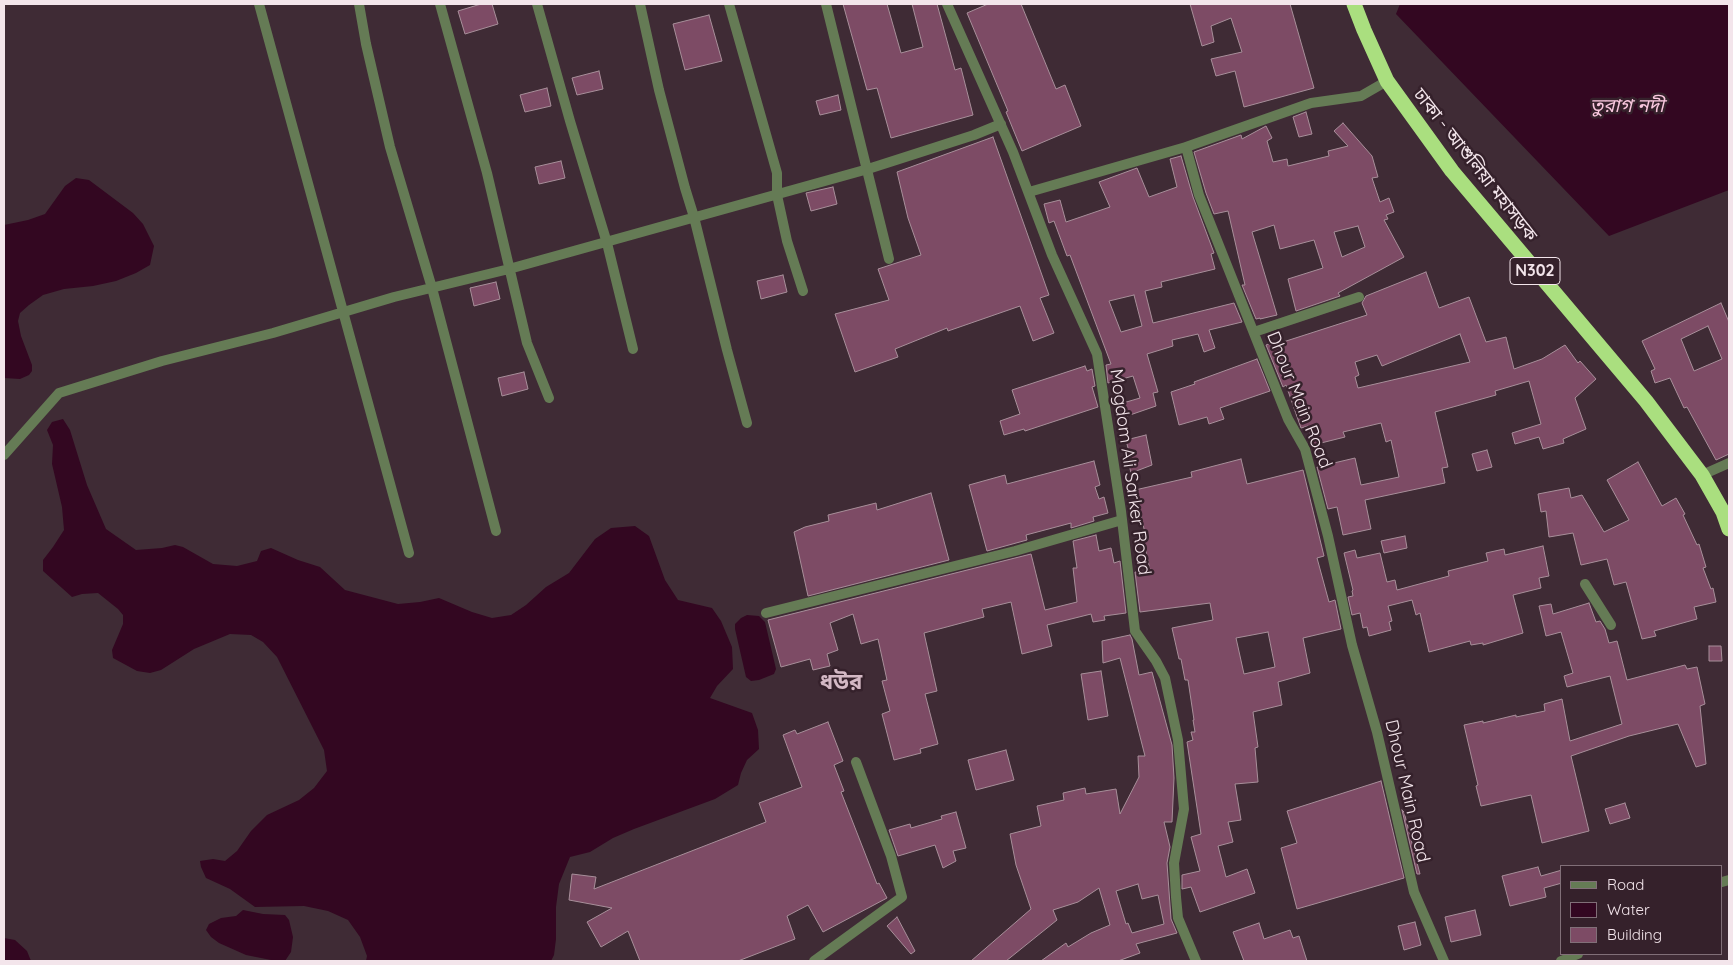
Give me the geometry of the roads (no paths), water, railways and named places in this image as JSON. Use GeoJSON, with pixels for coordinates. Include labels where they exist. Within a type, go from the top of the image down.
{"type":"FeatureCollection","features":[{"type":"Feature","properties":{"kind":"highway","name":"ঢাকা - আশুলিয়া মহাসড়ক"},"geometry":{"type":"LineString","coordinates":[[1354,4],[1387,81],[1452,171],[1646,401],[1702,475],[1723,512],[1729,529]]}},
{"type":"Feature","properties":{"kind":"street"},"geometry":{"type":"LineString","coordinates":[[259,4],[409,553]]}},
{"type":"Feature","properties":{"kind":"street"},"geometry":{"type":"LineString","coordinates":[[359,4],[366,44],[390,148],[432,288],[496,531]]}},
{"type":"Feature","properties":{"kind":"street"},"geometry":{"type":"LineString","coordinates":[[440,4],[487,172],[527,343],[548,398]]}},
{"type":"Feature","properties":{"kind":"street"},"geometry":{"type":"LineString","coordinates":[[537,4],[607,243],[633,349]]}},
{"type":"Feature","properties":{"kind":"street"},"geometry":{"type":"LineString","coordinates":[[640,4],[659,90],[748,423]]}},
{"type":"Feature","properties":{"kind":"street"},"geometry":{"type":"LineString","coordinates":[[729,4],[776,173],[776,195],[803,291]]}},
{"type":"Feature","properties":{"kind":"street"},"geometry":{"type":"LineString","coordinates":[[826,4],[889,259]]}},
{"type":"Feature","properties":{"kind":"street","name":"Mogdom Ali Sarker Road"},"geometry":{"type":"LineString","coordinates":[[947,4],[1001,124],[1052,255],[1097,354],[1122,520],[1135,632],[1165,678],[1178,740],[1184,809],[1174,863],[1178,918],[1196,961]]}},
{"type":"Feature","properties":{"kind":"street"},"geometry":{"type":"LineString","coordinates":[[1029,192],[1186,147],[1311,103],[1361,96],[1387,81]]}},
{"type":"Feature","properties":{"kind":"street"},"geometry":{"type":"LineString","coordinates":[[4,455],[59,393],[162,361],[607,243],[694,216],[868,169],[974,135],[1001,124]]}},
{"type":"Feature","properties":{"kind":"street","name":"Dhour Main Road"},"geometry":{"type":"LineString","coordinates":[[1186,147],[1199,195],[1288,420],[1305,449],[1328,536],[1352,645],[1378,732],[1414,892],[1444,961]]}},
{"type":"Feature","properties":{"kind":"street"},"geometry":{"type":"LineString","coordinates":[[1254,332],[1359,297]]}},
{"type":"Feature","properties":{"kind":"street"},"geometry":{"type":"LineString","coordinates":[[1702,475],[1729,463]]}},
{"type":"Feature","properties":{"kind":"street"},"geometry":{"type":"LineString","coordinates":[[766,613],[1014,551],[1122,520]]}},
{"type":"Feature","properties":{"kind":"street"},"geometry":{"type":"LineString","coordinates":[[1585,584],[1611,625]]}},
{"type":"Feature","properties":{"kind":"street"},"geometry":{"type":"LineString","coordinates":[[814,961],[902,897],[891,856],[856,762]]}},
{"type":"Feature","properties":{"kind":"street"},"geometry":{"type":"LineString","coordinates":[[1561,961],[1576,955]]}},
{"type":"Feature","properties":{"kind":"water","name":"তুরাগ নদী"},"geometry":{"type":"Polygon","coordinates":[[[1400,4],[1729,4],[1729,190],[1609,236],[1396,14],[1400,4]]]}},
{"type":"Feature","properties":{"kind":"water"},"geometry":{"type":"Polygon","coordinates":[[[76,178],[89,180],[133,213],[143,224],[154,246],[150,265],[116,281],[64,289],[43,295],[29,305],[20,313],[18,321],[21,336],[32,365],[32,371],[29,375],[20,379],[4,378],[4,225],[45,214],[65,186],[76,178]]]}},
{"type":"Feature","properties":{"kind":"water"},"geometry":{"type":"Polygon","coordinates":[[[63,419],[70,430],[87,485],[106,529],[136,550],[175,545],[183,547],[213,564],[237,566],[257,561],[261,551],[271,548],[320,567],[345,590],[398,604],[439,598],[492,618],[511,615],[526,605],[546,587],[569,573],[595,539],[611,528],[635,526],[649,536],[665,580],[678,600],[712,608],[721,621],[732,647],[733,669],[717,686],[710,698],[752,713],[758,730],[759,749],[747,760],[738,785],[715,799],[634,829],[613,838],[590,852],[570,857],[559,884],[556,907],[556,939],[554,955],[551,961],[366,961],[367,956],[360,937],[348,920],[328,911],[304,906],[255,907],[230,889],[206,878],[200,861],[213,859],[225,861],[237,851],[251,831],[267,815],[299,800],[314,788],[327,771],[324,750],[277,657],[263,642],[251,635],[230,634],[194,649],[161,670],[150,673],[137,671],[113,658],[112,650],[123,624],[123,615],[118,609],[98,593],[72,597],[43,571],[43,560],[64,530],[62,507],[52,464],[53,445],[47,430],[52,422],[63,419]]]}},
{"type":"Feature","properties":{"kind":"water"},"geometry":{"type":"Polygon","coordinates":[[[747,615],[759,616],[765,622],[776,669],[774,674],[751,681],[746,677],[735,629],[735,624],[747,615]]]}},
{"type":"Feature","properties":{"kind":"water"},"geometry":{"type":"Polygon","coordinates":[[[243,910],[263,914],[285,915],[289,920],[293,937],[291,952],[285,961],[246,955],[219,943],[206,930],[209,924],[221,918],[236,916],[243,910]]]}},
{"type":"Feature","properties":{"kind":"water"},"geometry":{"type":"Polygon","coordinates":[[[4,938],[15,940],[27,951],[31,961],[4,961],[4,938]]]}},
{"type":"Feature","properties":{"kind":"district","name":"ধউর"},"geometry":{"type":"Point","coordinates":[841,682]}}]}
